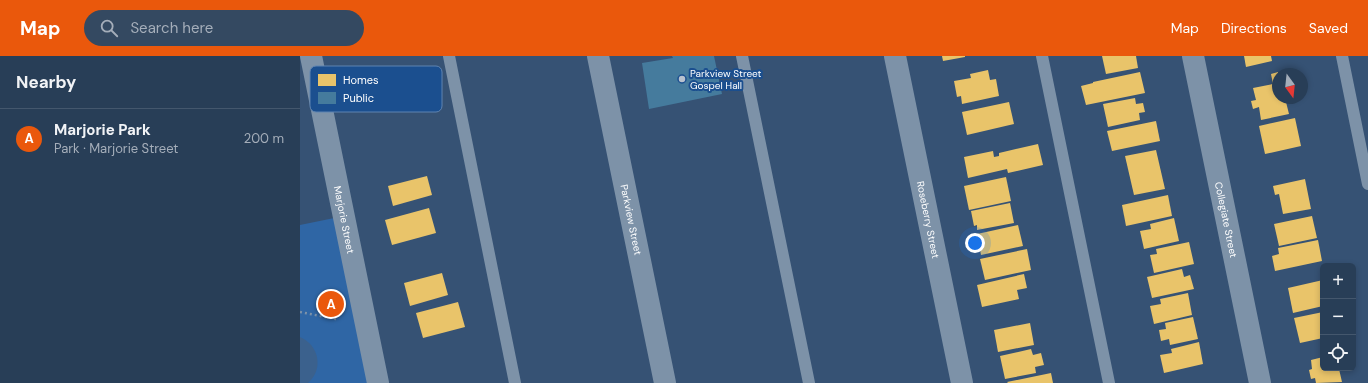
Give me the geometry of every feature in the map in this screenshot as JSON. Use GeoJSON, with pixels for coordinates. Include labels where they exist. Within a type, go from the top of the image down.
{"type":"FeatureCollection","features":[{"type":"Feature","properties":{"kind":"street","name":"Marjorie Street"},"geometry":{"type":"LineString","coordinates":[[311,56],[313,66]]}},
{"type":"Feature","properties":{"kind":"street","name":"Parkview Street"},"geometry":{"type":"LineString","coordinates":[[598,56],[665,383]]}},
{"type":"Feature","properties":{"kind":"street","name":"Roseberry Street"},"geometry":{"type":"LineString","coordinates":[[895,56],[962,383]]}},
{"type":"Feature","properties":{"kind":"street","name":"Collegiate Street"},"geometry":{"type":"LineString","coordinates":[[1193,56],[1260,383]]}},
{"type":"Feature","properties":{"kind":"street","name":"Marjorie Street"},"geometry":{"type":"LineString","coordinates":[[322,112],[378,383]]}},
{"type":"Feature","properties":{"kind":"lane"},"geometry":{"type":"LineString","coordinates":[[449,56],[515,383]]}},
{"type":"Feature","properties":{"kind":"lane"},"geometry":{"type":"LineString","coordinates":[[742,56],[809,383]]}},
{"type":"Feature","properties":{"kind":"lane"},"geometry":{"type":"LineString","coordinates":[[1042,56],[1109,383]]}},
{"type":"Feature","properties":{"kind":"lane"},"geometry":{"type":"LineString","coordinates":[[1342,56],[1368,184]]}},
{"type":"Feature","properties":{"kind":"path"},"geometry":{"type":"LineString","coordinates":[[300,312],[336,319]]}},
{"type":"Feature","properties":{"kind":"shaded area"},"geometry":{"type":"Polygon","coordinates":[[[344,216],[378,383],[300,383],[300,225],[344,216]]]}},
{"type":"Feature","properties":{"kind":"shaded area"},"geometry":{"type":"Polygon","coordinates":[[[300,337],[312,346],[317,358],[318,364],[316,371],[308,383],[300,383],[300,337]]]}},
{"type":"Feature","properties":{"kind":"building: Homes"},"geometry":{"type":"Polygon","coordinates":[[[942,56],[965,56],[965,57],[943,61],[942,56]]]}},
{"type":"Feature","properties":{"kind":"building: Homes"},"geometry":{"type":"Polygon","coordinates":[[[1102,56],[1136,56],[1138,68],[1106,74],[1102,56]]]}},
{"type":"Feature","properties":{"kind":"building: Homes"},"geometry":{"type":"Polygon","coordinates":[[[1244,56],[1271,56],[1272,61],[1246,67],[1244,56]]]}},
{"type":"Feature","properties":{"kind":"building: Homes"},"geometry":{"type":"Polygon","coordinates":[[[988,70],[990,80],[996,79],[999,96],[962,104],[961,96],[957,97],[954,81],[971,78],[970,74],[988,70]]]}},
{"type":"Feature","properties":{"kind":"building: Homes"},"geometry":{"type":"Polygon","coordinates":[[[1140,72],[1145,93],[1086,105],[1081,86],[1140,72]]]}},
{"type":"Feature","properties":{"kind":"building: Homes"},"geometry":{"type":"Polygon","coordinates":[[[1272,84],[1272,104],[1286,104],[1289,114],[1261,120],[1259,107],[1253,109],[1251,101],[1256,100],[1253,88],[1272,84]]]}},
{"type":"Feature","properties":{"kind":"building: Homes"},"geometry":{"type":"Polygon","coordinates":[[[1135,98],[1136,104],[1143,103],[1145,112],[1139,113],[1140,120],[1108,127],[1103,104],[1135,98]]]}},
{"type":"Feature","properties":{"kind":"building: Homes"},"geometry":{"type":"Polygon","coordinates":[[[1009,102],[1014,124],[967,135],[962,112],[1009,102]]]}},
{"type":"Feature","properties":{"kind":"building: Homes"},"geometry":{"type":"Polygon","coordinates":[[[1295,118],[1301,146],[1265,154],[1259,126],[1295,118]]]}},
{"type":"Feature","properties":{"kind":"building: Homes"},"geometry":{"type":"Polygon","coordinates":[[[1156,121],[1160,141],[1112,151],[1107,131],[1156,121]]]}},
{"type":"Feature","properties":{"kind":"building: Homes"},"geometry":{"type":"Polygon","coordinates":[[[1038,144],[1043,165],[1008,173],[1007,169],[968,178],[964,157],[993,151],[994,157],[999,156],[999,153],[1038,144]]]}},
{"type":"Feature","properties":{"kind":"building: Homes"},"geometry":{"type":"Polygon","coordinates":[[[1156,150],[1165,189],[1134,195],[1125,156],[1156,150]]]}},
{"type":"Feature","properties":{"kind":"building: Homes"},"geometry":{"type":"Polygon","coordinates":[[[427,176],[432,195],[393,206],[388,186],[427,176]]]}},
{"type":"Feature","properties":{"kind":"building: Homes"},"geometry":{"type":"Polygon","coordinates":[[[1006,177],[1011,201],[969,210],[964,186],[1006,177]]]}},
{"type":"Feature","properties":{"kind":"building: Homes"},"geometry":{"type":"Polygon","coordinates":[[[1305,179],[1311,209],[1283,214],[1279,194],[1275,195],[1273,186],[1305,179]]]}},
{"type":"Feature","properties":{"kind":"building: Homes"},"geometry":{"type":"Polygon","coordinates":[[[1168,195],[1172,216],[1126,226],[1122,205],[1168,195]]]}},
{"type":"Feature","properties":{"kind":"building: Homes"},"geometry":{"type":"Polygon","coordinates":[[[1010,203],[1014,223],[977,230],[977,225],[974,226],[971,211],[1010,203]]]}},
{"type":"Feature","properties":{"kind":"building: Homes"},"geometry":{"type":"Polygon","coordinates":[[[429,208],[436,233],[392,245],[385,220],[429,208]]]}},
{"type":"Feature","properties":{"kind":"building: Homes"},"geometry":{"type":"Polygon","coordinates":[[[1312,216],[1317,238],[1279,246],[1274,224],[1312,216]]]}},
{"type":"Feature","properties":{"kind":"building: Homes"},"geometry":{"type":"Polygon","coordinates":[[[1174,218],[1179,241],[1144,249],[1140,231],[1151,229],[1150,224],[1174,218]]]}},
{"type":"Feature","properties":{"kind":"building: Homes"},"geometry":{"type":"Polygon","coordinates":[[[1018,225],[1023,246],[981,255],[977,234],[1018,225]]]}},
{"type":"Feature","properties":{"kind":"building: Homes"},"geometry":{"type":"Polygon","coordinates":[[[1318,240],[1322,261],[1275,271],[1272,256],[1279,254],[1278,248],[1318,240]]]}},
{"type":"Feature","properties":{"kind":"building: Homes"},"geometry":{"type":"Polygon","coordinates":[[[1189,242],[1194,264],[1154,273],[1150,255],[1157,254],[1156,249],[1189,242]]]}},
{"type":"Feature","properties":{"kind":"building: Homes"},"geometry":{"type":"Polygon","coordinates":[[[1027,249],[1031,270],[985,280],[980,259],[1027,249]]]}},
{"type":"Feature","properties":{"kind":"building: Homes"},"geometry":{"type":"Polygon","coordinates":[[[1182,269],[1184,277],[1190,275],[1194,289],[1152,298],[1147,277],[1182,269]]]}},
{"type":"Feature","properties":{"kind":"building: Homes"},"geometry":{"type":"Polygon","coordinates":[[[442,273],[448,295],[410,306],[404,283],[442,273]]]}},
{"type":"Feature","properties":{"kind":"building: Homes"},"geometry":{"type":"Polygon","coordinates":[[[1024,274],[1027,288],[1017,290],[1019,299],[982,307],[977,285],[1024,274]]]}},
{"type":"Feature","properties":{"kind":"building: Homes"},"geometry":{"type":"Polygon","coordinates":[[[1320,281],[1320,307],[1293,313],[1288,288],[1320,281]]]}},
{"type":"Feature","properties":{"kind":"building: Homes"},"geometry":{"type":"Polygon","coordinates":[[[1188,293],[1192,315],[1154,324],[1150,306],[1161,304],[1160,299],[1188,293]]]}},
{"type":"Feature","properties":{"kind":"building: Homes"},"geometry":{"type":"Polygon","coordinates":[[[458,302],[465,327],[423,338],[416,313],[458,302]]]}},
{"type":"Feature","properties":{"kind":"building: Homes"},"geometry":{"type":"Polygon","coordinates":[[[1320,313],[1320,339],[1300,343],[1294,318],[1320,313]]]}},
{"type":"Feature","properties":{"kind":"building: Homes"},"geometry":{"type":"Polygon","coordinates":[[[1193,317],[1198,339],[1170,345],[1169,339],[1161,341],[1159,330],[1166,329],[1165,323],[1193,317]]]}},
{"type":"Feature","properties":{"kind":"building: Homes"},"geometry":{"type":"Polygon","coordinates":[[[1030,323],[1034,345],[998,352],[994,330],[1030,323]]]}},
{"type":"Feature","properties":{"kind":"building: Homes"},"geometry":{"type":"Polygon","coordinates":[[[1199,342],[1203,364],[1164,373],[1160,355],[1172,353],[1171,349],[1199,342]]]}},
{"type":"Feature","properties":{"kind":"building: Homes"},"geometry":{"type":"Polygon","coordinates":[[[1031,349],[1033,355],[1041,353],[1044,365],[1035,367],[1036,373],[1005,379],[1000,356],[1031,349]]]}},
{"type":"Feature","properties":{"kind":"building: Homes"},"geometry":{"type":"Polygon","coordinates":[[[1320,358],[1320,371],[1339,371],[1342,382],[1316,383],[1315,378],[1311,379],[1309,370],[1312,369],[1311,360],[1320,358]]]}},
{"type":"Feature","properties":{"kind":"building: Homes"},"geometry":{"type":"Polygon","coordinates":[[[1051,373],[1053,383],[1007,382],[1051,373]]]}},
{"type":"Feature","properties":{"kind":"building: Public","name":"Parkview Street Gospel Hall"},"geometry":{"type":"Polygon","coordinates":[[[672,56],[714,56],[722,94],[649,109],[642,63],[673,58],[672,56]]]}},
{"type":"Feature","properties":{"kind":"place","name":"Parkview Street Gospel Hall"},"geometry":{"type":"Point","coordinates":[682,79]}},
{"type":"Feature","properties":{"kind":"place","name":"Marjorie Park"},"geometry":{"type":"Point","coordinates":[331,304]}}]}
